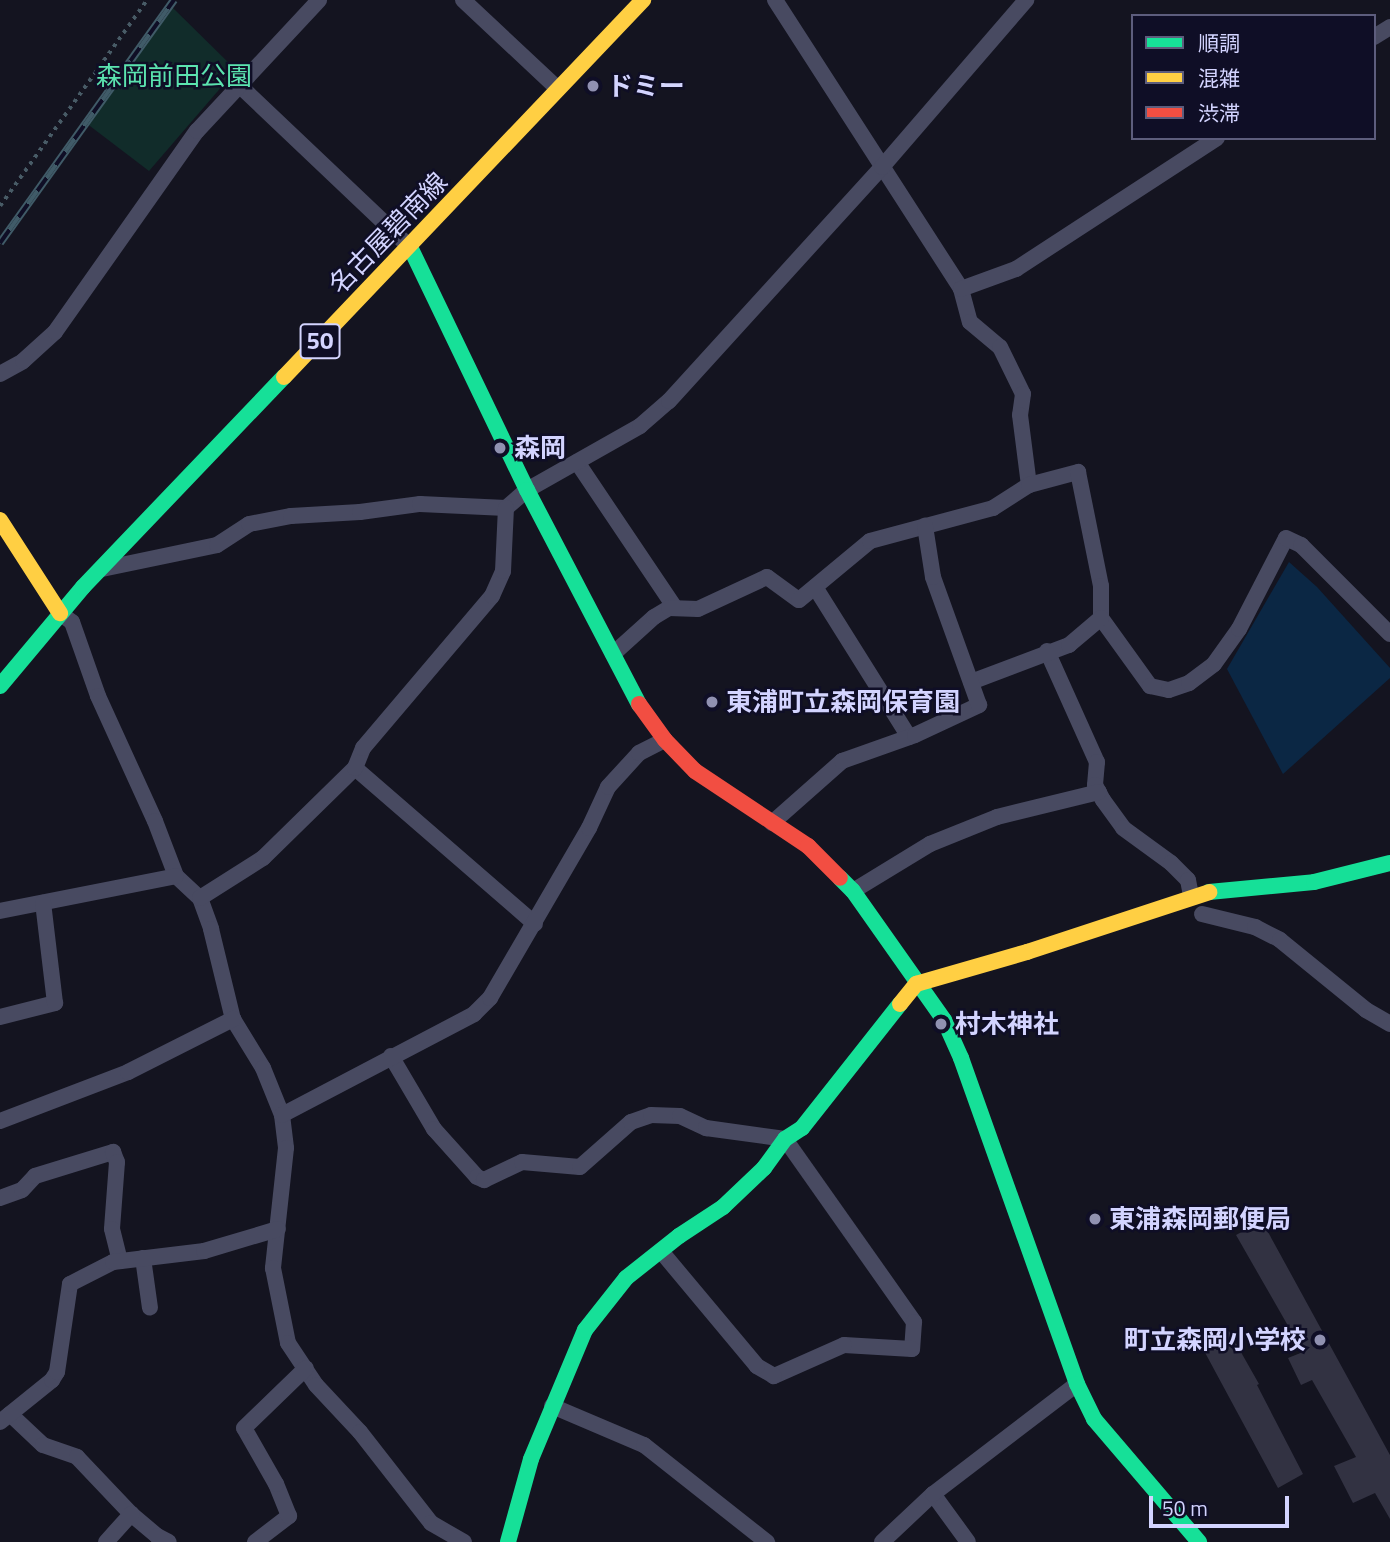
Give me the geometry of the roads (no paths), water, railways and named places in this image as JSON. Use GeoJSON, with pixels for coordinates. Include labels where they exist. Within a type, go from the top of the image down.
{"type":"FeatureCollection","features":[{"type":"Feature","properties":{"kind":"street"},"geometry":{"type":"LineString","coordinates":[[0,374],[23,361],[55,332],[198,131],[238,84],[319,0]]}},
{"type":"Feature","properties":{"kind":"street"},"geometry":{"type":"LineString","coordinates":[[463,0],[558,89]]}},
{"type":"Feature","properties":{"kind":"street","name":"名古屋碧南線"},"geometry":{"type":"LineString","coordinates":[[0,686],[60,613],[643,0]]}},
{"type":"Feature","properties":{"kind":"street"},"geometry":{"type":"LineString","coordinates":[[775,0],[961,289],[970,322],[1000,347],[1023,394],[1020,415],[1029,485]]}},
{"type":"Feature","properties":{"kind":"street"},"geometry":{"type":"LineString","coordinates":[[102,569],[217,545],[249,524],[292,516],[360,512],[420,504],[506,508],[527,490],[640,426],[669,401],[882,167],[1026,0]]}},
{"type":"Feature","properties":{"kind":"street"},"geometry":{"type":"LineString","coordinates":[[238,84],[410,247],[527,490],[638,703],[665,740],[695,771],[808,846],[852,891],[944,1020],[961,1058],[1077,1384],[1094,1419],[1199,1542]]}},
{"type":"Feature","properties":{"kind":"street"},"geometry":{"type":"LineString","coordinates":[[961,289],[1016,269],[1214,140]]}},
{"type":"Feature","properties":{"kind":"street"},"geometry":{"type":"LineString","coordinates":[[576,462],[675,608]]}},
{"type":"Feature","properties":{"kind":"street"},"geometry":{"type":"LineString","coordinates":[[614,654],[654,617],[675,608],[698,609],[767,577],[800,600],[870,541],[993,508],[1029,485],[1078,472],[1101,586],[1101,618],[1150,686],[1169,690],[1189,683],[1214,664],[1239,629],[1286,538],[1301,545],[1390,634]]}},
{"type":"Feature","properties":{"kind":"street"},"geometry":{"type":"LineString","coordinates":[[200,898],[263,858],[355,768],[370,739],[492,596],[503,571],[506,508]]}},
{"type":"Feature","properties":{"kind":"street"},"geometry":{"type":"LineString","coordinates":[[0,520],[60,613],[72,622],[98,696],[155,821],[176,876],[200,898],[211,929],[233,1019],[262,1068],[282,1115],[286,1148],[273,1268],[288,1343],[431,1523],[464,1542]]}},
{"type":"Feature","properties":{"kind":"street"},"geometry":{"type":"LineString","coordinates":[[772,823],[842,761],[909,737],[979,705],[933,577],[925,526]]}},
{"type":"Feature","properties":{"kind":"street"},"geometry":{"type":"LineString","coordinates":[[815,587],[909,737]]}},
{"type":"Feature","properties":{"kind":"street"},"geometry":{"type":"LineString","coordinates":[[971,682],[1047,651],[1069,645],[1101,618]]}},
{"type":"Feature","properties":{"kind":"street"},"geometry":{"type":"LineString","coordinates":[[1047,651],[1097,762],[1095,785],[1098,792],[1123,828],[1171,863],[1188,880],[1191,896]]}},
{"type":"Feature","properties":{"kind":"street"},"geometry":{"type":"LineString","coordinates":[[282,1115],[474,1014],[490,998],[535,923],[608,787],[639,753],[665,740]]}},
{"type":"Feature","properties":{"kind":"street"},"geometry":{"type":"LineString","coordinates":[[355,768],[535,923]]}},
{"type":"Feature","properties":{"kind":"street"},"geometry":{"type":"LineString","coordinates":[[852,891],[930,844],[997,817],[1098,792]]}},
{"type":"Feature","properties":{"kind":"street"},"geometry":{"type":"LineString","coordinates":[[508,1542],[531,1459],[585,1330],[626,1279],[723,1208],[764,1168],[785,1139],[802,1128],[916,984],[1027,953],[1218,889],[1314,882],[1390,863]]}},
{"type":"Feature","properties":{"kind":"street"},"geometry":{"type":"LineString","coordinates":[[0,911],[176,876]]}},
{"type":"Feature","properties":{"kind":"street"},"geometry":{"type":"LineString","coordinates":[[1,1012],[55,1003],[43,903]]}},
{"type":"Feature","properties":{"kind":"street"},"geometry":{"type":"LineString","coordinates":[[1202,914],[1255,927],[1280,940],[1366,1010],[1390,1024]]}},
{"type":"Feature","properties":{"kind":"street"},"geometry":{"type":"LineString","coordinates":[[0,1121],[128,1072],[233,1019]]}},
{"type":"Feature","properties":{"kind":"street"},"geometry":{"type":"LineString","coordinates":[[391,1056],[434,1129],[477,1177],[484,1180],[522,1162],[580,1167],[631,1122],[650,1115],[680,1116],[706,1128],[785,1139],[914,1322],[912,1349],[844,1345],[774,1376],[757,1367],[661,1251]]}},
{"type":"Feature","properties":{"kind":"street"},"geometry":{"type":"LineString","coordinates":[[0,1198],[22,1190],[35,1176],[113,1152],[117,1162],[111,1229],[120,1261]]}},
{"type":"Feature","properties":{"kind":"street"},"geometry":{"type":"LineString","coordinates":[[169,1542],[157,1536],[131,1514],[77,1457],[43,1444],[5,1418],[52,1380],[57,1372],[70,1284],[120,1261],[204,1251],[278,1229]]}},
{"type":"Feature","properties":{"kind":"street"},"geometry":{"type":"LineString","coordinates":[[143,1258],[150,1308]]}},
{"type":"Feature","properties":{"kind":"street"},"geometry":{"type":"LineString","coordinates":[[255,1542],[289,1516],[276,1484],[244,1428],[306,1368]]}},
{"type":"Feature","properties":{"kind":"street"},"geometry":{"type":"LineString","coordinates":[[882,1542],[933,1494],[1077,1384]]}},
{"type":"Feature","properties":{"kind":"street"},"geometry":{"type":"LineString","coordinates":[[552,1406],[644,1445],[766,1542]]}},
{"type":"Feature","properties":{"kind":"street"},"geometry":{"type":"LineString","coordinates":[[933,1494],[968,1542]]}},
{"type":"Feature","properties":{"kind":"street"},"geometry":{"type":"LineString","coordinates":[[106,1542],[131,1514]]}},
{"type":"Feature","properties":{"kind":"water"},"geometry":{"type":"Polygon","coordinates":[[[1289,562],[1317,587],[1390,668],[1390,678],[1283,774],[1227,669],[1289,562]]]}},
{"type":"Feature","properties":{"kind":"railway"},"geometry":{"type":"LineString","coordinates":[[0,243],[174,0]]}},
{"type":"Feature","properties":{"kind":"place","name":"ドミー"},"geometry":{"type":"Point","coordinates":[593,86]}},
{"type":"Feature","properties":{"kind":"place","name":"森岡"},"geometry":{"type":"Point","coordinates":[500,448]}},
{"type":"Feature","properties":{"kind":"place","name":"東浦町立森岡保育園"},"geometry":{"type":"Point","coordinates":[712,702]}},
{"type":"Feature","properties":{"kind":"place","name":"村木神社"},"geometry":{"type":"Point","coordinates":[941,1024]}},
{"type":"Feature","properties":{"kind":"place","name":"東浦森岡郵便局"},"geometry":{"type":"Point","coordinates":[1095,1219]}},
{"type":"Feature","properties":{"kind":"place","name":"町立森岡小学校"},"geometry":{"type":"Point","coordinates":[1320,1340]}},
{"type":"Feature","properties":{"kind":"park label","name":"森岡前田公園"},"geometry":{"type":"Point","coordinates":[174,76]}}]}
